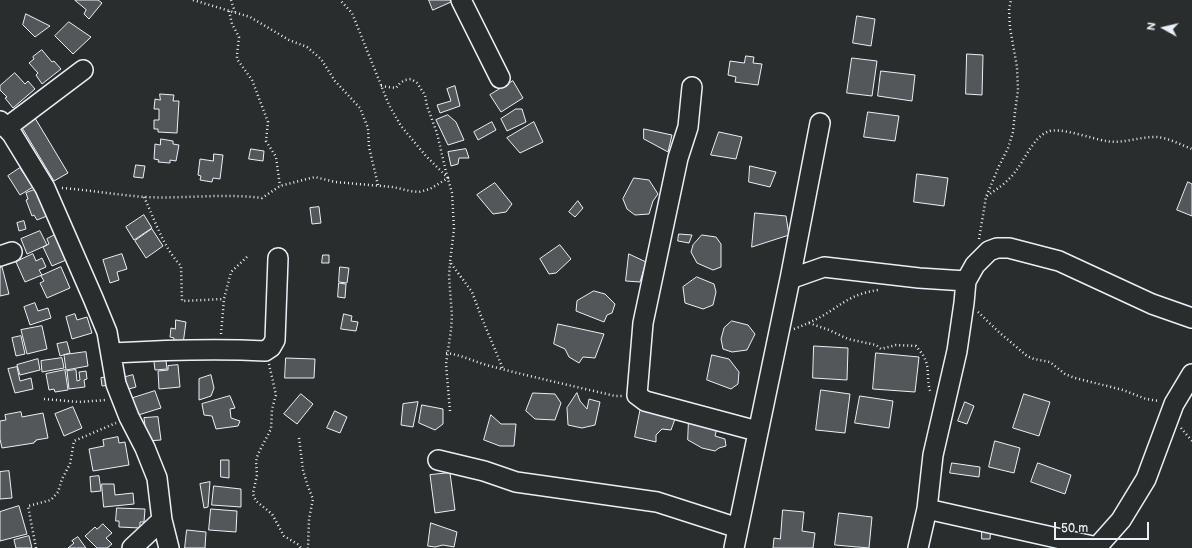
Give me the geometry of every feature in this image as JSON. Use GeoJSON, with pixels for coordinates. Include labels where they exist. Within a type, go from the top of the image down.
{"type":"FeatureCollection","features":[{"type":"Feature","properties":{"kind":"street"},"geometry":{"type":"LineString","coordinates":[[460,0],[500,78]]}},
{"type":"Feature","properties":{"kind":"street"},"geometry":{"type":"LineString","coordinates":[[82,70],[3,124],[12,134],[45,188],[107,332],[116,384],[129,417],[145,448],[157,478],[162,520],[169,548]]}},
{"type":"Feature","properties":{"kind":"street"},"geometry":{"type":"LineString","coordinates":[[692,87],[688,127],[678,158],[642,323],[637,395],[645,401],[757,431]]}},
{"type":"Feature","properties":{"kind":"street"},"geometry":{"type":"LineString","coordinates":[[734,548],[757,431],[790,279],[820,123]]}},
{"type":"Feature","properties":{"kind":"street"},"geometry":{"type":"LineString","coordinates":[[797,244],[824,266]]}},
{"type":"Feature","properties":{"kind":"street"},"geometry":{"type":"LineString","coordinates":[[918,548],[927,508],[933,455],[957,351],[970,273],[989,251],[997,248],[1009,248],[1059,261],[1152,304],[1192,318]]}},
{"type":"Feature","properties":{"kind":"street"},"geometry":{"type":"LineString","coordinates":[[112,354],[172,350],[220,349],[265,351],[271,347],[275,340],[278,258]]}},
{"type":"Feature","properties":{"kind":"street"},"geometry":{"type":"LineString","coordinates":[[790,279],[824,266],[919,278],[970,273]]}},
{"type":"Feature","properties":{"kind":"street"},"geometry":{"type":"LineString","coordinates":[[927,508],[1097,547],[1121,520],[1146,479],[1174,404],[1192,374]]}},
{"type":"Feature","properties":{"kind":"street"},"geometry":{"type":"LineString","coordinates":[[438,460],[484,471],[516,482],[657,502],[738,528]]}},
{"type":"Feature","properties":{"kind":"street"},"geometry":{"type":"LineString","coordinates":[[132,548],[162,520]]}},
{"type":"Feature","properties":{"kind":"path"},"geometry":{"type":"LineString","coordinates":[[193,0],[250,17],[289,40],[307,47],[321,59],[335,81],[360,108],[368,128],[369,147],[378,185]]}},
{"type":"Feature","properties":{"kind":"path"},"geometry":{"type":"LineString","coordinates":[[231,0],[235,12]]}},
{"type":"Feature","properties":{"kind":"path"},"geometry":{"type":"LineString","coordinates":[[340,0],[352,13],[389,105],[402,126],[426,156],[448,178]]}},
{"type":"Feature","properties":{"kind":"path"},"geometry":{"type":"LineString","coordinates":[[970,273],[986,197],[1008,148],[1013,132],[1018,90],[1017,68],[1010,28],[1011,0]]}},
{"type":"Feature","properties":{"kind":"path"},"geometry":{"type":"LineString","coordinates":[[228,10],[232,24],[239,37],[237,59],[252,80],[268,122],[266,141],[276,157],[280,186]]}},
{"type":"Feature","properties":{"kind":"path"},"geometry":{"type":"LineString","coordinates":[[381,86],[396,88],[400,83],[411,79],[415,80],[421,87],[437,133],[452,193],[454,229],[449,276],[452,316],[451,330],[446,353],[450,411]]}},
{"type":"Feature","properties":{"kind":"path"},"geometry":{"type":"LineString","coordinates":[[986,197],[1015,173],[1023,158],[1039,137],[1048,131],[1064,131],[1106,141],[1121,142],[1155,137],[1162,138],[1192,149]]}},
{"type":"Feature","properties":{"kind":"path"},"geometry":{"type":"LineString","coordinates":[[45,188],[86,189],[144,197],[187,198],[238,196],[262,198],[280,186],[315,177],[335,182],[393,186],[419,192],[430,189],[448,178]]}},
{"type":"Feature","properties":{"kind":"path"},"geometry":{"type":"LineString","coordinates":[[144,197],[160,234],[174,258],[181,266],[182,301],[224,299]]}},
{"type":"Feature","properties":{"kind":"path"},"geometry":{"type":"LineString","coordinates":[[220,349],[224,299],[231,272],[249,255]]}},
{"type":"Feature","properties":{"kind":"path"},"geometry":{"type":"LineString","coordinates":[[450,262],[472,292],[503,369]]}},
{"type":"Feature","properties":{"kind":"path"},"geometry":{"type":"LineString","coordinates":[[778,335],[809,323],[854,296],[881,290]]}},
{"type":"Feature","properties":{"kind":"path"},"geometry":{"type":"LineString","coordinates":[[964,302],[978,312],[1023,353],[1034,359],[1050,362],[1066,374],[1123,390],[1146,399],[1174,404]]}},
{"type":"Feature","properties":{"kind":"path"},"geometry":{"type":"LineString","coordinates":[[809,323],[848,339],[876,345],[881,349],[896,345],[916,346],[925,359],[928,373],[928,387],[932,394]]}},
{"type":"Feature","properties":{"kind":"path"},"geometry":{"type":"LineString","coordinates":[[265,351],[276,395],[272,409],[271,429],[256,461],[257,475],[253,493],[256,501],[272,514],[284,536],[299,545],[301,548]]}},
{"type":"Feature","properties":{"kind":"path"},"geometry":{"type":"LineString","coordinates":[[446,353],[455,354],[476,362],[503,369],[615,396],[637,395]]}},
{"type":"Feature","properties":{"kind":"path"},"geometry":{"type":"LineString","coordinates":[[44,399],[79,402],[122,398]]}},
{"type":"Feature","properties":{"kind":"path"},"geometry":{"type":"LineString","coordinates":[[36,548],[28,506],[51,500],[58,492],[62,479],[70,464],[74,441],[129,417]]}},
{"type":"Feature","properties":{"kind":"path"},"geometry":{"type":"LineString","coordinates":[[298,438],[303,470],[313,499],[309,519],[308,548]]}},
{"type":"Feature","properties":{"kind":"building"},"geometry":{"type":"Polygon","coordinates":[[[75,0],[98,0],[102,3],[89,19],[84,14],[86,10],[75,0]]]}},
{"type":"Feature","properties":{"kind":"building"},"geometry":{"type":"Polygon","coordinates":[[[429,0],[450,0],[451,2],[433,10],[429,0]]]}},
{"type":"Feature","properties":{"kind":"building"},"geometry":{"type":"Polygon","coordinates":[[[26,14],[50,26],[35,37],[23,25],[26,14]]]}},
{"type":"Feature","properties":{"kind":"building"},"geometry":{"type":"Polygon","coordinates":[[[857,16],[875,19],[871,46],[853,43],[857,16]]]}},
{"type":"Feature","properties":{"kind":"building"},"geometry":{"type":"Polygon","coordinates":[[[69,22],[91,37],[73,54],[55,36],[69,22]]]}},
{"type":"Feature","properties":{"kind":"building"},"geometry":{"type":"Polygon","coordinates":[[[42,50],[52,62],[54,61],[61,69],[42,84],[36,75],[38,73],[29,63],[34,59],[33,57],[42,50]]]}},
{"type":"Feature","properties":{"kind":"building"},"geometry":{"type":"Polygon","coordinates":[[[967,54],[983,55],[982,95],[966,94],[967,54]]]}},
{"type":"Feature","properties":{"kind":"building"},"geometry":{"type":"Polygon","coordinates":[[[746,56],[754,57],[753,63],[762,64],[758,85],[735,82],[736,77],[728,75],[730,61],[744,63],[746,56]]]}},
{"type":"Feature","properties":{"kind":"building"},"geometry":{"type":"Polygon","coordinates":[[[852,58],[877,61],[872,96],[847,93],[852,58]]]}},
{"type":"Feature","properties":{"kind":"building"},"geometry":{"type":"Polygon","coordinates":[[[881,71],[915,75],[912,101],[878,96],[881,71]]]}},
{"type":"Feature","properties":{"kind":"building"},"geometry":{"type":"Polygon","coordinates":[[[15,73],[25,84],[28,81],[35,89],[13,108],[5,98],[7,97],[0,90],[0,86],[15,73]]]}},
{"type":"Feature","properties":{"kind":"building"},"geometry":{"type":"Polygon","coordinates":[[[513,81],[523,98],[501,112],[490,95],[513,81]]]}},
{"type":"Feature","properties":{"kind":"building"},"geometry":{"type":"Polygon","coordinates":[[[455,86],[460,106],[440,113],[437,105],[451,101],[447,89],[455,86]]]}},
{"type":"Feature","properties":{"kind":"building"},"geometry":{"type":"Polygon","coordinates":[[[160,94],[174,95],[173,101],[179,101],[177,133],[158,132],[158,129],[154,129],[154,120],[159,120],[159,109],[154,109],[155,99],[160,100],[160,94]]]}},
{"type":"Feature","properties":{"kind":"building"},"geometry":{"type":"Polygon","coordinates":[[[516,109],[522,109],[526,122],[507,131],[501,119],[516,109]]]}},
{"type":"Feature","properties":{"kind":"building"},"geometry":{"type":"Polygon","coordinates":[[[868,112],[899,116],[895,141],[864,137],[868,112]]]}},
{"type":"Feature","properties":{"kind":"building"},"geometry":{"type":"Polygon","coordinates":[[[32,113],[68,173],[54,181],[18,121],[32,113]]]}},
{"type":"Feature","properties":{"kind":"building"},"geometry":{"type":"Polygon","coordinates":[[[448,115],[456,122],[464,140],[448,145],[436,120],[448,115]]]}},
{"type":"Feature","properties":{"kind":"building"},"geometry":{"type":"Polygon","coordinates":[[[492,122],[496,130],[478,140],[474,132],[492,122]]]}},
{"type":"Feature","properties":{"kind":"building"},"geometry":{"type":"Polygon","coordinates":[[[534,122],[543,142],[520,153],[507,138],[534,122]]]}},
{"type":"Feature","properties":{"kind":"building"},"geometry":{"type":"Polygon","coordinates":[[[644,129],[672,135],[668,152],[644,139],[644,129]]]}},
{"type":"Feature","properties":{"kind":"building"},"geometry":{"type":"Polygon","coordinates":[[[719,132],[742,137],[736,159],[711,155],[719,132]]]}},
{"type":"Feature","properties":{"kind":"building"},"geometry":{"type":"Polygon","coordinates":[[[161,139],[173,141],[173,144],[179,145],[176,161],[170,160],[170,163],[158,162],[159,160],[154,159],[155,144],[160,145],[161,139]]]}},
{"type":"Feature","properties":{"kind":"building"},"geometry":{"type":"Polygon","coordinates":[[[251,149],[264,151],[263,161],[249,159],[251,149]]]}},
{"type":"Feature","properties":{"kind":"building"},"geometry":{"type":"Polygon","coordinates":[[[466,149],[469,158],[459,158],[458,164],[451,166],[448,152],[466,149]]]}},
{"type":"Feature","properties":{"kind":"building"},"geometry":{"type":"Polygon","coordinates":[[[214,154],[223,155],[220,179],[213,178],[212,182],[200,180],[201,176],[198,175],[200,159],[213,161],[214,154]]]}},
{"type":"Feature","properties":{"kind":"building"},"geometry":{"type":"Polygon","coordinates":[[[136,165],[145,166],[143,178],[134,177],[136,165]]]}},
{"type":"Feature","properties":{"kind":"building"},"geometry":{"type":"Polygon","coordinates":[[[750,166],[776,172],[770,187],[749,182],[750,166]]]}},
{"type":"Feature","properties":{"kind":"building"},"geometry":{"type":"Polygon","coordinates":[[[20,168],[33,187],[20,195],[8,176],[20,168]]]}},
{"type":"Feature","properties":{"kind":"building"},"geometry":{"type":"Polygon","coordinates":[[[917,174],[948,178],[944,206],[914,202],[917,174]]]}},
{"type":"Feature","properties":{"kind":"building"},"geometry":{"type":"Polygon","coordinates":[[[634,178],[649,180],[658,194],[653,201],[649,214],[635,215],[627,209],[623,199],[634,178]]]}},
{"type":"Feature","properties":{"kind":"building"},"geometry":{"type":"Polygon","coordinates":[[[1188,182],[1192,184],[1192,216],[1177,210],[1188,182]]]}},
{"type":"Feature","properties":{"kind":"building"},"geometry":{"type":"Polygon","coordinates":[[[495,183],[512,204],[506,212],[493,214],[477,195],[495,183]]]}},
{"type":"Feature","properties":{"kind":"building"},"geometry":{"type":"Polygon","coordinates":[[[37,189],[47,216],[37,220],[34,215],[32,216],[26,200],[28,199],[26,193],[37,189]]]}},
{"type":"Feature","properties":{"kind":"building"},"geometry":{"type":"Polygon","coordinates":[[[578,201],[583,208],[575,217],[569,212],[578,201]]]}},
{"type":"Feature","properties":{"kind":"building"},"geometry":{"type":"Polygon","coordinates":[[[319,207],[321,223],[312,224],[310,208],[319,207]]]}},
{"type":"Feature","properties":{"kind":"building"},"geometry":{"type":"Polygon","coordinates":[[[755,213],[786,216],[789,235],[752,247],[755,213]]]}},
{"type":"Feature","properties":{"kind":"building"},"geometry":{"type":"Polygon","coordinates":[[[144,215],[152,228],[134,240],[126,227],[144,215]]]}},
{"type":"Feature","properties":{"kind":"building"},"geometry":{"type":"Polygon","coordinates":[[[24,221],[26,229],[19,231],[17,223],[24,221]]]}},
{"type":"Feature","properties":{"kind":"building"},"geometry":{"type":"Polygon","coordinates":[[[152,229],[163,246],[146,258],[135,241],[152,229]]]}},
{"type":"Feature","properties":{"kind":"building"},"geometry":{"type":"Polygon","coordinates":[[[40,231],[47,245],[27,254],[21,239],[40,231]]]}},
{"type":"Feature","properties":{"kind":"building"},"geometry":{"type":"Polygon","coordinates":[[[679,234],[692,235],[689,243],[678,241],[679,234]]]}},
{"type":"Feature","properties":{"kind":"building"},"geometry":{"type":"Polygon","coordinates":[[[55,235],[66,260],[52,266],[43,247],[49,244],[47,239],[55,235]]]}},
{"type":"Feature","properties":{"kind":"building"},"geometry":{"type":"Polygon","coordinates":[[[702,235],[716,237],[721,244],[721,267],[713,270],[697,263],[691,252],[693,245],[702,235]]]}},
{"type":"Feature","properties":{"kind":"building"},"geometry":{"type":"Polygon","coordinates":[[[560,245],[571,259],[556,273],[549,274],[540,259],[560,245]]]}},
{"type":"Feature","properties":{"kind":"building"},"geometry":{"type":"Polygon","coordinates":[[[33,254],[36,261],[42,258],[46,267],[39,270],[42,275],[25,282],[16,262],[33,254]]]}},
{"type":"Feature","properties":{"kind":"building"},"geometry":{"type":"Polygon","coordinates":[[[122,254],[127,269],[117,272],[119,280],[110,283],[103,260],[122,254]]]}},
{"type":"Feature","properties":{"kind":"building"},"geometry":{"type":"Polygon","coordinates":[[[629,254],[646,262],[640,282],[626,281],[629,254]]]}},
{"type":"Feature","properties":{"kind":"building"},"geometry":{"type":"Polygon","coordinates":[[[323,255],[329,255],[329,263],[322,263],[323,255]]]}},
{"type":"Feature","properties":{"kind":"building"},"geometry":{"type":"Polygon","coordinates":[[[2,267],[9,294],[0,296],[0,268],[2,267]]]}},
{"type":"Feature","properties":{"kind":"building"},"geometry":{"type":"Polygon","coordinates":[[[61,267],[70,288],[47,298],[40,283],[44,281],[41,276],[61,267]]]}},
{"type":"Feature","properties":{"kind":"building"},"geometry":{"type":"Polygon","coordinates":[[[340,267],[349,268],[347,283],[339,282],[340,267]]]}},
{"type":"Feature","properties":{"kind":"building"},"geometry":{"type":"Polygon","coordinates":[[[697,277],[714,284],[716,292],[713,305],[703,309],[685,303],[683,287],[697,277]]]}},
{"type":"Feature","properties":{"kind":"building"},"geometry":{"type":"Polygon","coordinates":[[[339,283],[346,284],[345,298],[338,297],[339,283]]]}},
{"type":"Feature","properties":{"kind":"building"},"geometry":{"type":"Polygon","coordinates":[[[594,291],[605,294],[615,304],[612,313],[607,315],[604,322],[576,311],[577,301],[594,291]]]}},
{"type":"Feature","properties":{"kind":"building"},"geometry":{"type":"Polygon","coordinates":[[[35,303],[38,311],[48,308],[51,318],[30,325],[24,307],[35,303]]]}},
{"type":"Feature","properties":{"kind":"building"},"geometry":{"type":"Polygon","coordinates":[[[75,314],[77,320],[87,317],[92,333],[72,339],[66,317],[75,314]]]}},
{"type":"Feature","properties":{"kind":"building"},"geometry":{"type":"Polygon","coordinates":[[[344,314],[352,316],[351,321],[358,322],[356,331],[341,329],[344,314]]]}},
{"type":"Feature","properties":{"kind":"building"},"geometry":{"type":"Polygon","coordinates":[[[176,320],[186,322],[183,344],[174,343],[174,338],[170,337],[171,328],[175,329],[176,320]]]}},
{"type":"Feature","properties":{"kind":"building"},"geometry":{"type":"Polygon","coordinates":[[[732,321],[748,325],[755,334],[747,350],[732,352],[723,349],[721,339],[724,328],[732,321]]]}},
{"type":"Feature","properties":{"kind":"building"},"geometry":{"type":"Polygon","coordinates":[[[558,324],[604,334],[595,358],[583,357],[579,363],[569,357],[565,349],[554,344],[558,324]]]}},
{"type":"Feature","properties":{"kind":"building"},"geometry":{"type":"Polygon","coordinates":[[[42,326],[47,349],[27,354],[21,330],[42,326]]]}},
{"type":"Feature","properties":{"kind":"building"},"geometry":{"type":"Polygon","coordinates":[[[21,336],[25,354],[16,356],[12,338],[21,336]]]}},
{"type":"Feature","properties":{"kind":"building"},"geometry":{"type":"Polygon","coordinates":[[[67,342],[70,353],[60,356],[57,344],[67,342]]]}},
{"type":"Feature","properties":{"kind":"building"},"geometry":{"type":"Polygon","coordinates":[[[814,346],[848,348],[847,380],[813,378],[814,346]]]}},
{"type":"Feature","properties":{"kind":"building"},"geometry":{"type":"Polygon","coordinates":[[[86,352],[88,366],[66,370],[64,355],[86,352]]]}},
{"type":"Feature","properties":{"kind":"building"},"geometry":{"type":"Polygon","coordinates":[[[876,353],[919,357],[915,392],[873,389],[876,353]]]}},
{"type":"Feature","properties":{"kind":"building"},"geometry":{"type":"Polygon","coordinates":[[[712,355],[729,359],[739,372],[738,384],[731,389],[707,380],[712,355]]]}},
{"type":"Feature","properties":{"kind":"building"},"geometry":{"type":"Polygon","coordinates":[[[62,358],[64,368],[42,372],[41,361],[62,358]]]}},
{"type":"Feature","properties":{"kind":"building"},"geometry":{"type":"Polygon","coordinates":[[[286,358],[315,359],[314,378],[285,378],[286,358]]]}},
{"type":"Feature","properties":{"kind":"building"},"geometry":{"type":"Polygon","coordinates":[[[38,359],[40,370],[20,375],[17,365],[38,359]]]}},
{"type":"Feature","properties":{"kind":"building"},"geometry":{"type":"Polygon","coordinates":[[[166,360],[167,369],[155,370],[154,362],[166,360]]]}},
{"type":"Feature","properties":{"kind":"building"},"geometry":{"type":"Polygon","coordinates":[[[178,365],[180,387],[159,389],[158,371],[168,370],[168,366],[178,365]]]}},
{"type":"Feature","properties":{"kind":"building"},"geometry":{"type":"Polygon","coordinates":[[[17,367],[20,381],[31,378],[33,389],[15,393],[8,369],[17,367]]]}},
{"type":"Feature","properties":{"kind":"building"},"geometry":{"type":"Polygon","coordinates":[[[65,370],[68,390],[55,392],[54,389],[49,390],[46,374],[65,370]]]}},
{"type":"Feature","properties":{"kind":"building"},"geometry":{"type":"Polygon","coordinates":[[[76,370],[77,381],[80,380],[79,372],[86,371],[87,379],[84,380],[85,387],[69,389],[67,371],[76,370]]]}},
{"type":"Feature","properties":{"kind":"building"},"geometry":{"type":"Polygon","coordinates":[[[133,375],[136,387],[125,390],[122,378],[133,375]]]}},
{"type":"Feature","properties":{"kind":"building"},"geometry":{"type":"Polygon","coordinates":[[[211,375],[214,388],[211,396],[199,400],[199,379],[211,375]]]}},
{"type":"Feature","properties":{"kind":"building"},"geometry":{"type":"Polygon","coordinates":[[[108,377],[109,385],[102,386],[101,378],[108,377]]]}},
{"type":"Feature","properties":{"kind":"building"},"geometry":{"type":"Polygon","coordinates":[[[821,390],[850,394],[845,433],[816,430],[821,390]]]}},
{"type":"Feature","properties":{"kind":"building"},"geometry":{"type":"Polygon","coordinates":[[[155,391],[161,408],[135,416],[130,399],[155,391]]]}},
{"type":"Feature","properties":{"kind":"building"},"geometry":{"type":"Polygon","coordinates":[[[533,393],[555,394],[561,403],[555,420],[535,419],[526,411],[533,393]]]}},
{"type":"Feature","properties":{"kind":"building"},"geometry":{"type":"Polygon","coordinates":[[[577,393],[580,401],[587,409],[589,399],[600,402],[595,425],[582,428],[568,425],[567,408],[577,393]]]}},
{"type":"Feature","properties":{"kind":"building"},"geometry":{"type":"Polygon","coordinates":[[[301,394],[313,404],[297,424],[284,414],[301,394]]]}},
{"type":"Feature","properties":{"kind":"building"},"geometry":{"type":"Polygon","coordinates":[[[1024,394],[1050,402],[1039,436],[1013,428],[1024,394]]]}},
{"type":"Feature","properties":{"kind":"building"},"geometry":{"type":"Polygon","coordinates":[[[230,396],[235,408],[230,409],[231,418],[240,421],[238,426],[216,429],[212,416],[204,415],[202,404],[230,396]]]}},
{"type":"Feature","properties":{"kind":"building"},"geometry":{"type":"Polygon","coordinates":[[[860,396],[893,401],[889,428],[855,423],[860,396]]]}},
{"type":"Feature","properties":{"kind":"building"},"geometry":{"type":"Polygon","coordinates":[[[418,402],[413,427],[401,425],[403,404],[418,402]]]}},
{"type":"Feature","properties":{"kind":"building"},"geometry":{"type":"Polygon","coordinates":[[[965,402],[974,406],[967,424],[958,421],[965,402]]]}},
{"type":"Feature","properties":{"kind":"building"},"geometry":{"type":"Polygon","coordinates":[[[422,405],[443,409],[443,424],[435,430],[419,423],[422,405]]]}},
{"type":"Feature","properties":{"kind":"building"},"geometry":{"type":"Polygon","coordinates":[[[73,407],[82,428],[64,436],[55,414],[73,407]]]}},
{"type":"Feature","properties":{"kind":"building"},"geometry":{"type":"Polygon","coordinates":[[[641,407],[675,419],[671,430],[662,429],[656,435],[656,442],[635,437],[641,407]]]}},
{"type":"Feature","properties":{"kind":"building"},"geometry":{"type":"Polygon","coordinates":[[[335,411],[347,417],[340,433],[327,428],[335,411]]]}},
{"type":"Feature","properties":{"kind":"building"},"geometry":{"type":"Polygon","coordinates":[[[21,412],[22,417],[43,413],[48,438],[36,440],[34,443],[2,448],[0,439],[0,421],[6,420],[5,415],[21,412]]]}},
{"type":"Feature","properties":{"kind":"building"},"geometry":{"type":"Polygon","coordinates":[[[491,415],[501,424],[516,424],[514,446],[500,446],[484,440],[491,415]]]}},
{"type":"Feature","properties":{"kind":"building"},"geometry":{"type":"Polygon","coordinates":[[[158,417],[161,440],[147,441],[144,418],[158,417]]]}},
{"type":"Feature","properties":{"kind":"building"},"geometry":{"type":"Polygon","coordinates":[[[689,418],[718,424],[715,436],[725,439],[726,446],[715,451],[702,448],[688,440],[689,418]]]}},
{"type":"Feature","properties":{"kind":"building"},"geometry":{"type":"Polygon","coordinates":[[[118,437],[119,443],[125,442],[129,465],[93,471],[89,449],[104,446],[103,440],[118,437]]]}},
{"type":"Feature","properties":{"kind":"building"},"geometry":{"type":"Polygon","coordinates":[[[995,441],[1020,448],[1014,473],[989,467],[995,441]]]}},
{"type":"Feature","properties":{"kind":"building"},"geometry":{"type":"Polygon","coordinates":[[[221,460],[229,460],[229,478],[221,477],[221,460]]]}},
{"type":"Feature","properties":{"kind":"building"},"geometry":{"type":"Polygon","coordinates":[[[952,463],[980,467],[979,477],[950,473],[952,463]]]}},
{"type":"Feature","properties":{"kind":"building"},"geometry":{"type":"Polygon","coordinates":[[[1038,463],[1071,475],[1065,494],[1031,482],[1038,463]]]}},
{"type":"Feature","properties":{"kind":"building"},"geometry":{"type":"Polygon","coordinates":[[[9,471],[12,498],[0,499],[0,472],[9,471]]]}},
{"type":"Feature","properties":{"kind":"building"},"geometry":{"type":"Polygon","coordinates":[[[450,473],[455,510],[435,513],[430,475],[450,473]]]}},
{"type":"Feature","properties":{"kind":"building"},"geometry":{"type":"Polygon","coordinates":[[[99,476],[101,491],[91,492],[90,477],[99,476]]]}},
{"type":"Feature","properties":{"kind":"building"},"geometry":{"type":"Polygon","coordinates":[[[210,482],[208,507],[204,508],[200,484],[210,482]]]}},
{"type":"Feature","properties":{"kind":"building"},"geometry":{"type":"Polygon","coordinates":[[[102,484],[114,484],[115,495],[133,493],[134,504],[104,507],[102,484]]]}},
{"type":"Feature","properties":{"kind":"building"},"geometry":{"type":"Polygon","coordinates":[[[214,486],[241,489],[241,507],[212,505],[214,486]]]}},
{"type":"Feature","properties":{"kind":"building"},"geometry":{"type":"Polygon","coordinates":[[[19,506],[27,534],[0,541],[0,512],[19,506]]]}},
{"type":"Feature","properties":{"kind":"building"},"geometry":{"type":"Polygon","coordinates":[[[117,508],[145,509],[144,522],[140,522],[140,528],[119,527],[119,521],[116,521],[117,508]]]}},
{"type":"Feature","properties":{"kind":"building"},"geometry":{"type":"Polygon","coordinates":[[[211,509],[237,511],[236,532],[209,530],[211,509]]]}},
{"type":"Feature","properties":{"kind":"building"},"geometry":{"type":"Polygon","coordinates":[[[783,510],[804,512],[802,531],[815,533],[813,548],[773,548],[774,538],[780,539],[783,510]]]}},
{"type":"Feature","properties":{"kind":"building"},"geometry":{"type":"Polygon","coordinates":[[[839,513],[872,517],[869,548],[835,545],[839,513]]]}},
{"type":"Feature","properties":{"kind":"building"},"geometry":{"type":"Polygon","coordinates":[[[431,523],[457,532],[454,547],[443,545],[435,547],[428,546],[431,523]]]}},
{"type":"Feature","properties":{"kind":"building"},"geometry":{"type":"Polygon","coordinates":[[[103,524],[112,533],[106,538],[112,544],[107,548],[97,548],[85,536],[95,527],[97,529],[103,524]]]}},
{"type":"Feature","properties":{"kind":"building"},"geometry":{"type":"Polygon","coordinates":[[[982,524],[991,525],[990,539],[982,539],[982,524]]]}},
{"type":"Feature","properties":{"kind":"building"},"geometry":{"type":"Polygon","coordinates":[[[187,530],[206,532],[205,548],[185,548],[187,530]]]}},
{"type":"Feature","properties":{"kind":"building"},"geometry":{"type":"Polygon","coordinates":[[[29,536],[32,548],[16,548],[14,540],[29,536]]]}},
{"type":"Feature","properties":{"kind":"building"},"geometry":{"type":"Polygon","coordinates":[[[78,537],[86,548],[68,548],[74,543],[72,541],[78,537]]]}}]}
